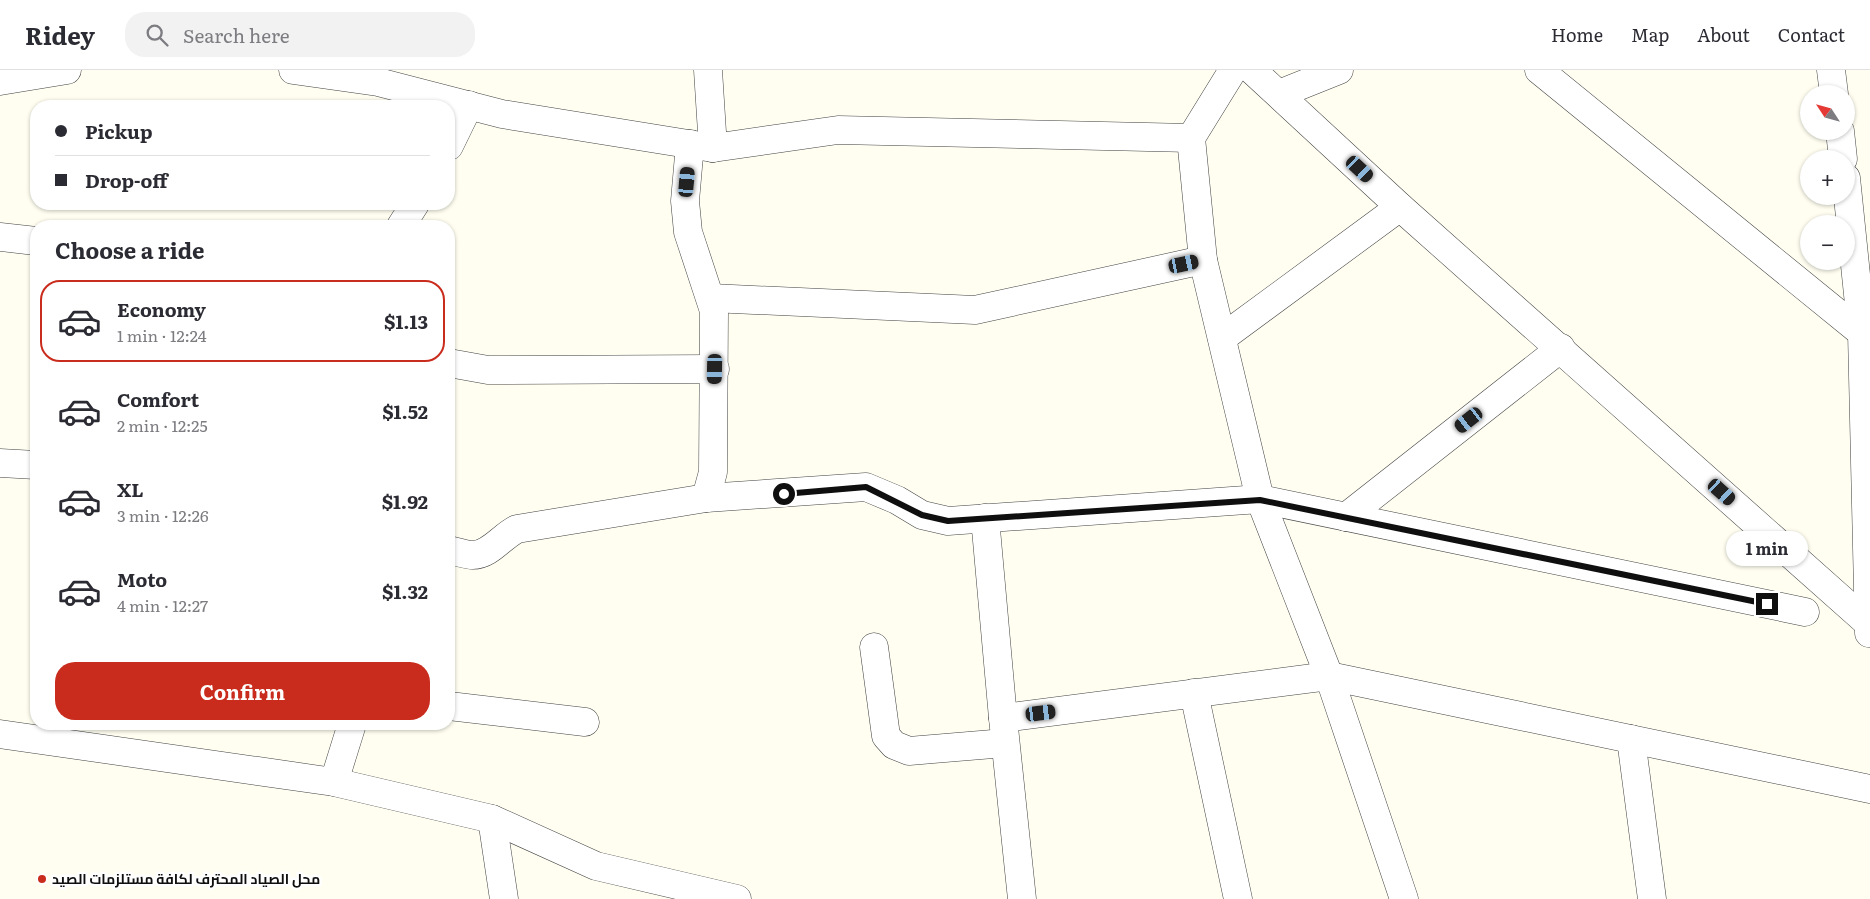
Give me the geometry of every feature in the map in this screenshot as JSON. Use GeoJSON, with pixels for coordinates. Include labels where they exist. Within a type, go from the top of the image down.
{"type":"FeatureCollection","features":[{"type":"Feature","properties":{"kind":"street"},"geometry":{"type":"LineString","coordinates":[[0,81],[67,70]]}},
{"type":"Feature","properties":{"kind":"street"},"geometry":{"type":"LineString","coordinates":[[293,70],[380,76],[454,100]]}},
{"type":"Feature","properties":{"kind":"street"},"geometry":{"type":"LineString","coordinates":[[706,498],[713,472],[715,369],[711,298],[695,258],[688,232],[685,200],[702,146],[708,70]]}},
{"type":"Feature","properties":{"kind":"street"},"geometry":{"type":"LineString","coordinates":[[1234,70],[1191,138],[1203,260],[1260,500],[1329,676],[1404,899]]}},
{"type":"Feature","properties":{"kind":"street"},"geometry":{"type":"LineString","coordinates":[[1252,70],[1400,207],[1561,348],[1869,632]]}},
{"type":"Feature","properties":{"kind":"street"},"geometry":{"type":"LineString","coordinates":[[1279,94],[1339,70]]}},
{"type":"Feature","properties":{"kind":"street"},"geometry":{"type":"LineString","coordinates":[[1539,70],[1866,331]]}},
{"type":"Feature","properties":{"kind":"street"},"geometry":{"type":"LineString","coordinates":[[1831,70],[1833,85]]}},
{"type":"Feature","properties":{"kind":"street"},"geometry":{"type":"LineString","coordinates":[[455,100],[502,114],[702,146],[838,130],[1191,138]]}},
{"type":"Feature","properties":{"kind":"street"},"geometry":{"type":"LineString","coordinates":[[455,134],[469,105]]}},
{"type":"Feature","properties":{"kind":"street"},"geometry":{"type":"LineString","coordinates":[[1850,205],[1866,331],[1869,632]]}},
{"type":"Feature","properties":{"kind":"street"},"geometry":{"type":"LineString","coordinates":[[1222,338],[1400,207]]}},
{"type":"Feature","properties":{"kind":"street"},"geometry":{"type":"LineString","coordinates":[[0,237],[30,240]]}},
{"type":"Feature","properties":{"kind":"street"},"geometry":{"type":"LineString","coordinates":[[711,298],[975,310],[1203,260]]}},
{"type":"Feature","properties":{"kind":"street"},"geometry":{"type":"LineString","coordinates":[[1346,517],[1561,348]]}},
{"type":"Feature","properties":{"kind":"street"},"geometry":{"type":"LineString","coordinates":[[455,364],[488,370],[715,369]]}},
{"type":"Feature","properties":{"kind":"street"},"geometry":{"type":"LineString","coordinates":[[0,463],[30,466]]}},
{"type":"Feature","properties":{"kind":"street"},"geometry":{"type":"LineString","coordinates":[[455,551],[473,555],[485,552],[506,534],[517,529],[706,498],[866,487],[922,515],[948,521],[1260,500],[1805,612]]}},
{"type":"Feature","properties":{"kind":"street"},"geometry":{"type":"LineString","coordinates":[[985,518],[1004,730],[1022,899]]}},
{"type":"Feature","properties":{"kind":"street"},"geometry":{"type":"LineString","coordinates":[[874,647],[886,736],[894,745],[909,751],[1004,730],[1194,693],[1329,676],[1870,789]]}},
{"type":"Feature","properties":{"kind":"street"},"geometry":{"type":"LineString","coordinates":[[1194,693],[1238,899]]}},
{"type":"Feature","properties":{"kind":"street"},"geometry":{"type":"LineString","coordinates":[[455,707],[585,722]]}},
{"type":"Feature","properties":{"kind":"street"},"geometry":{"type":"LineString","coordinates":[[334,782],[350,730]]}},
{"type":"Feature","properties":{"kind":"street"},"geometry":{"type":"LineString","coordinates":[[0,734],[334,782],[492,819],[596,866],[737,899]]}},
{"type":"Feature","properties":{"kind":"street"},"geometry":{"type":"LineString","coordinates":[[1631,739],[1652,899]]}},
{"type":"Feature","properties":{"kind":"street"},"geometry":{"type":"LineString","coordinates":[[492,819],[504,899]]}},
{"type":"Feature","properties":{"kind":"place","name":"محل الصياد المحترف لكافة مستلزمات الصيد"},"geometry":{"type":"Point","coordinates":[42,879]}},
{"type":"Feature","properties":{"kind":"route"},"geometry":{"type":"LineString","coordinates":[[784,494],[866,487],[897,500],[922,515],[948,521],[1260,500],[1767,604]]}}]}
